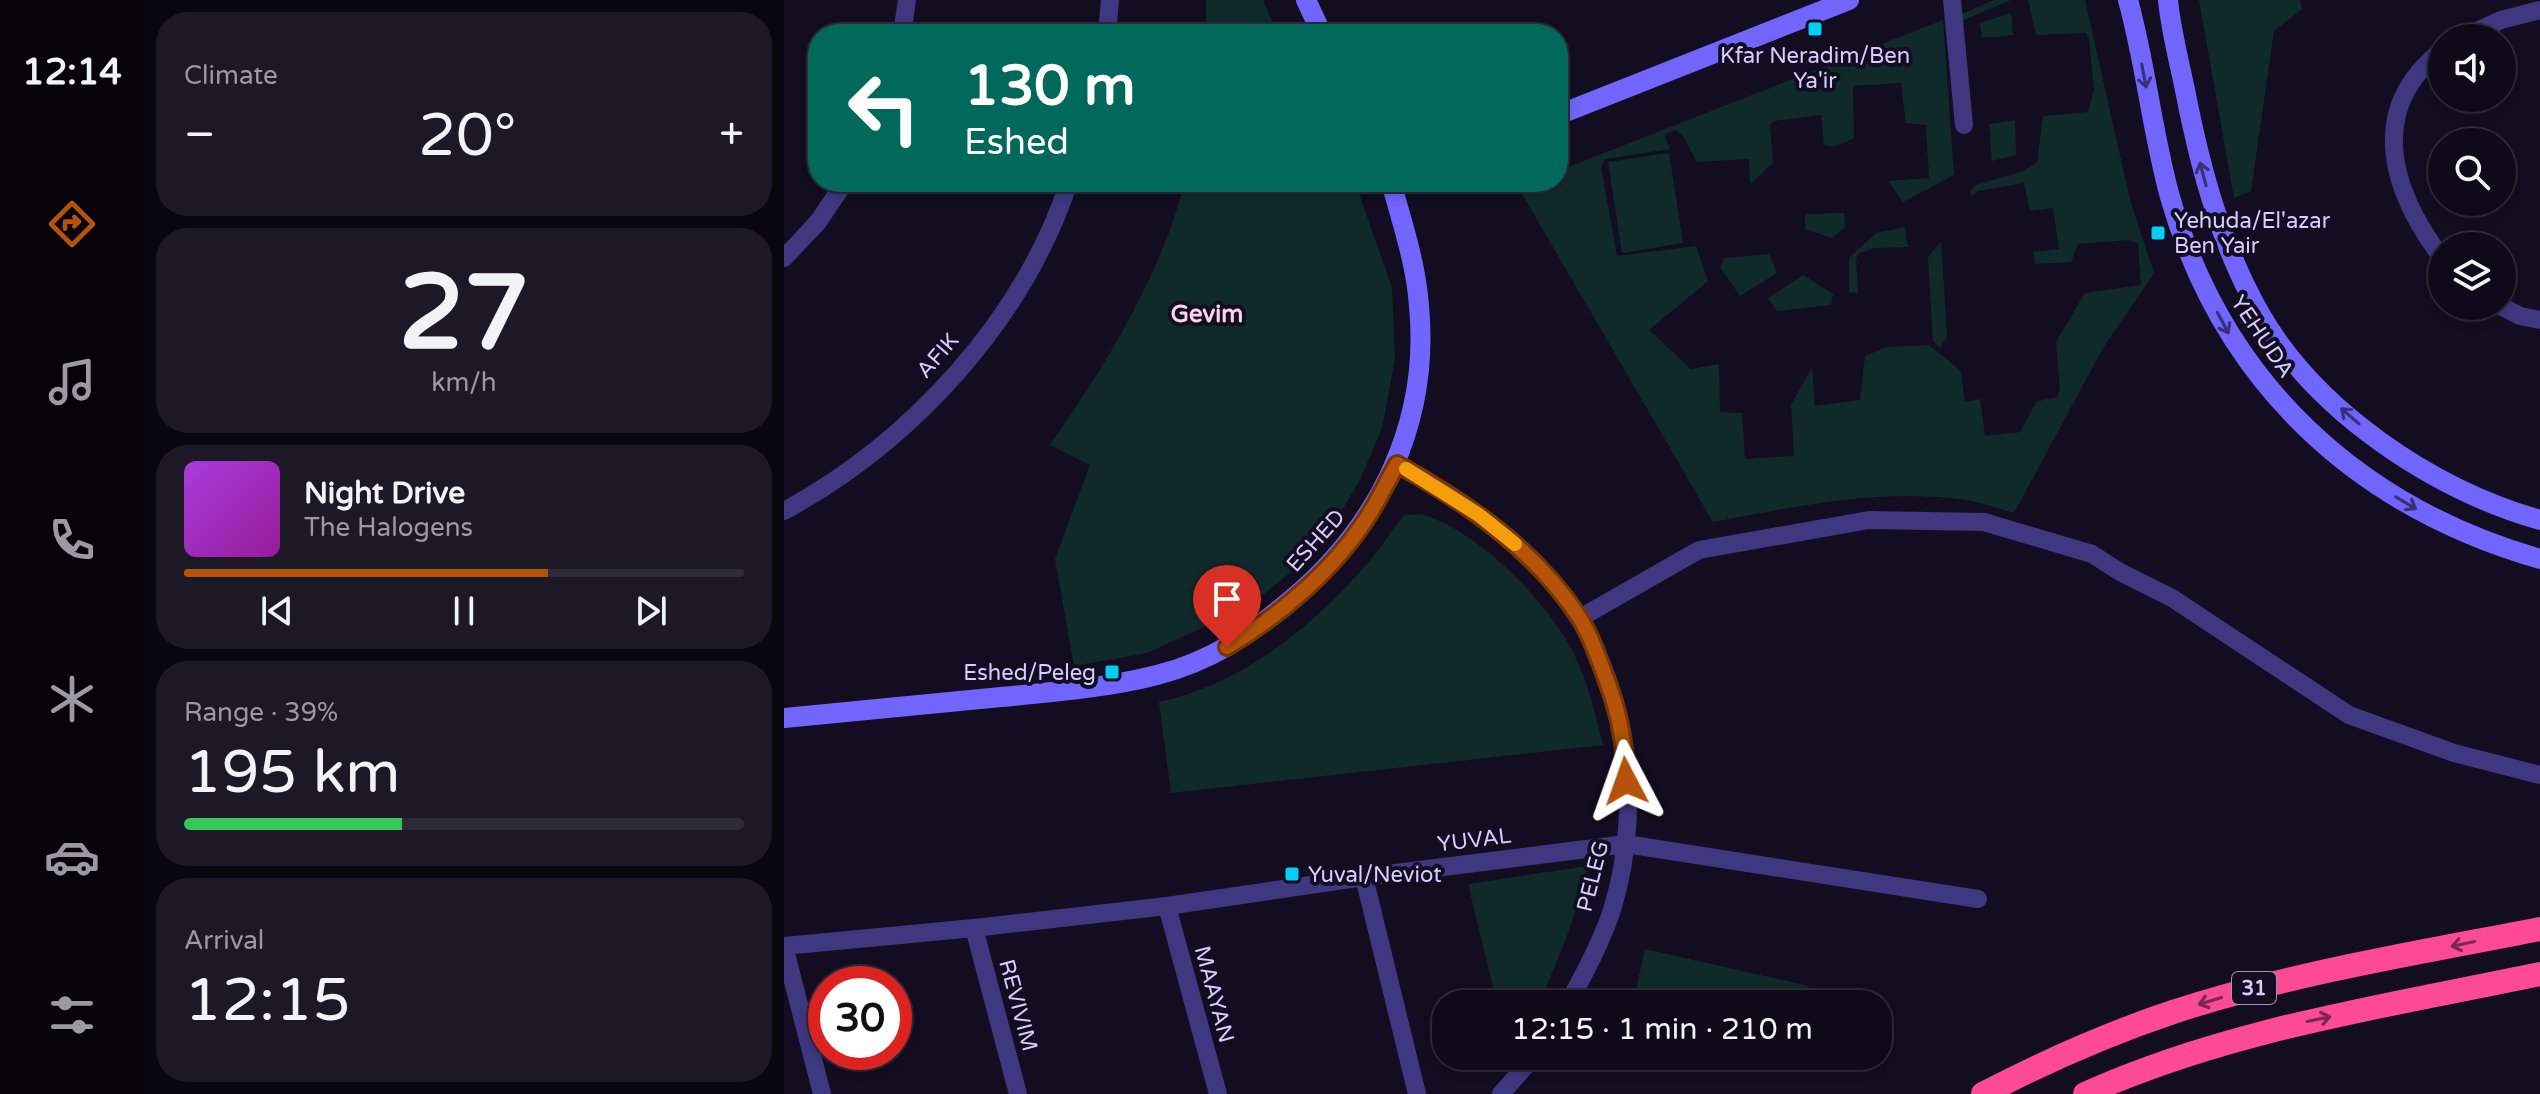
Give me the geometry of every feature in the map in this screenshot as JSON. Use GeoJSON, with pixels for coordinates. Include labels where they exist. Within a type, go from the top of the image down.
{"type":"FeatureCollection","features":[{"type":"Feature","properties":{"kind":"highway","name":"31"},"geometry":{"type":"LineString","coordinates":[[1983,1094],[2024,1072],[2112,1035],[2238,992],[2540,929]]}},
{"type":"Feature","properties":{"kind":"highway","name":"31"},"geometry":{"type":"LineString","coordinates":[[2085,1094],[2250,1035],[2540,974]]}},
{"type":"Feature","properties":{"kind":"street"},"geometry":{"type":"LineString","coordinates":[[903,24],[907,0]]}},
{"type":"Feature","properties":{"kind":"street"},"geometry":{"type":"LineString","coordinates":[[1108,24],[1110,0]]}},
{"type":"Feature","properties":{"kind":"street"},"geometry":{"type":"LineString","coordinates":[[1306,0],[1317,24]]}},
{"type":"Feature","properties":{"kind":"street"},"geometry":{"type":"LineString","coordinates":[[1568,111],[1849,0]]}},
{"type":"Feature","properties":{"kind":"street"},"geometry":{"type":"LineString","coordinates":[[1952,0],[1964,125]]}},
{"type":"Feature","properties":{"kind":"street","name":"YEHUDA"},"geometry":{"type":"LineString","coordinates":[[2128,0],[2162,165],[2175,211],[2210,300],[2250,365],[2297,419],[2363,475],[2391,494],[2457,530],[2540,559]]}},
{"type":"Feature","properties":{"kind":"street","name":"YEHUDA"},"geometry":{"type":"LineString","coordinates":[[2168,0],[2207,190],[2244,284],[2280,343],[2323,392],[2354,420],[2412,463],[2462,491],[2540,520]]}},
{"type":"Feature","properties":{"kind":"street"},"geometry":{"type":"LineString","coordinates":[[2492,24],[2540,10]]}},
{"type":"Feature","properties":{"kind":"street"},"geometry":{"type":"LineString","coordinates":[[2428,64],[2403,97],[2395,120],[2392,147],[2408,206],[2428,237]]}},
{"type":"Feature","properties":{"kind":"street"},"geometry":{"type":"LineString","coordinates":[[784,258],[818,222],[838,192]]}},
{"type":"Feature","properties":{"kind":"street","name":"AFIK"},"geometry":{"type":"LineString","coordinates":[[784,511],[812,496],[873,454],[918,413],[963,364],[1033,266],[1066,192]]}},
{"type":"Feature","properties":{"kind":"street","name":"ESHED"},"geometry":{"type":"LineString","coordinates":[[784,718],[1105,686],[1158,675],[1213,656],[1254,631],[1323,573],[1370,514],[1397,464],[1409,429],[1420,350],[1419,306],[1410,251],[1394,192]]}},
{"type":"Feature","properties":{"kind":"street"},"geometry":{"type":"LineString","coordinates":[[2516,314],[2540,320]]}},
{"type":"Feature","properties":{"kind":"street","name":"PELEG"},"geometry":{"type":"LineString","coordinates":[[1397,464],[1439,488],[1512,541],[1544,573],[1580,618],[1614,696],[1626,755],[1626,844],[1611,910],[1575,990]]}},
{"type":"Feature","properties":{"kind":"street"},"geometry":{"type":"LineString","coordinates":[[1580,618],[1699,550],[1869,520],[1984,522],[2092,554],[2172,598],[2349,715],[2454,753],[2540,775]]}},
{"type":"Feature","properties":{"kind":"street","name":"YUVAL"},"geometry":{"type":"LineString","coordinates":[[784,946],[1167,906],[1626,844],[1978,899]]}},
{"type":"Feature","properties":{"kind":"street"},"geometry":{"type":"LineString","coordinates":[[1364,877],[1417,1094]]}},
{"type":"Feature","properties":{"kind":"street","name":"MAAYAN"},"geometry":{"type":"LineString","coordinates":[[1167,906],[1218,1094]]}},
{"type":"Feature","properties":{"kind":"street","name":"REVIVIM"},"geometry":{"type":"LineString","coordinates":[[974,928],[1018,1094]]}},
{"type":"Feature","properties":{"kind":"street"},"geometry":{"type":"LineString","coordinates":[[784,946],[822,1094]]}},
{"type":"Feature","properties":{"kind":"street"},"geometry":{"type":"LineString","coordinates":[[1501,1094],[1522,1070]]}},
{"type":"Feature","properties":{"kind":"green space"},"geometry":{"type":"Polygon","coordinates":[[[1206,0],[1263,0],[1273,24],[1206,24],[1206,0]]]}},
{"type":"Feature","properties":{"kind":"green space"},"geometry":{"type":"Polygon","coordinates":[[[1994,0],[2011,0],[1957,23],[1957,16],[1994,0]]]}},
{"type":"Feature","properties":{"kind":"green space"},"geometry":{"type":"Polygon","coordinates":[[[2028,0],[2085,0],[2130,200],[2154,273],[2103,348],[2014,513],[1966,500],[1897,496],[1835,501],[1713,522],[1521,192],[1568,192],[1568,167],[1943,20],[1954,175],[1903,202],[1888,181],[1929,178],[1926,125],[1906,123],[1901,83],[1853,86],[1854,138],[1834,147],[1824,145],[1821,115],[1774,121],[1770,125],[1773,163],[1750,184],[1749,159],[1697,162],[1683,136],[1676,130],[1664,135],[1670,149],[1605,159],[1601,167],[1617,256],[1696,246],[1708,281],[1649,330],[1691,369],[1719,364],[1720,412],[1742,413],[1745,459],[1794,456],[1791,405],[1812,367],[1815,406],[1860,400],[1865,356],[1887,347],[1929,345],[1961,371],[1965,402],[1980,399],[1985,436],[2020,432],[2037,401],[2057,397],[2060,389],[2056,342],[2085,293],[2141,285],[2138,244],[2130,240],[2078,244],[2071,262],[2035,264],[2033,252],[2059,249],[2053,208],[2030,211],[2024,183],[1978,191],[1971,196],[1971,190],[1976,185],[2024,171],[2037,162],[2043,116],[2088,112],[2094,89],[2086,33],[2036,35],[2028,0]]]}},
{"type":"Feature","properties":{"kind":"green space"},"geometry":{"type":"Polygon","coordinates":[[[2199,0],[2300,0],[2302,9],[2274,31],[2251,191],[2234,198],[2199,0]]]}},
{"type":"Feature","properties":{"kind":"green space"},"geometry":{"type":"Polygon","coordinates":[[[2011,13],[2013,35],[1982,38],[1980,23],[2011,13]]]}},
{"type":"Feature","properties":{"kind":"green space"},"geometry":{"type":"Polygon","coordinates":[[[2015,120],[2016,155],[1992,161],[1989,124],[2015,120]]]}},
{"type":"Feature","properties":{"kind":"green space"},"geometry":{"type":"Polygon","coordinates":[[[1669,153],[1683,243],[1622,253],[1608,162],[1669,153]]]}},
{"type":"Feature","properties":{"kind":"green space"},"geometry":{"type":"Polygon","coordinates":[[[1182,192],[1358,192],[1392,288],[1395,359],[1382,428],[1360,480],[1333,525],[1302,563],[1248,607],[1147,653],[1074,666],[1055,559],[1090,465],[1050,445],[1100,370],[1130,317],[1168,235],[1182,192]]]}},
{"type":"Feature","properties":{"kind":"green space"},"geometry":{"type":"Polygon","coordinates":[[[1844,213],[1845,227],[1832,238],[1805,229],[1805,214],[1844,213]]]}},
{"type":"Feature","properties":{"kind":"green space"},"geometry":{"type":"Polygon","coordinates":[[[1905,227],[1908,247],[1874,248],[1858,254],[1858,293],[1849,292],[1849,258],[1876,233],[1905,227]]]}},
{"type":"Feature","properties":{"kind":"green space"},"geometry":{"type":"Polygon","coordinates":[[[1941,242],[1947,336],[1940,348],[1933,341],[1928,257],[1941,242]]]}},
{"type":"Feature","properties":{"kind":"green space"},"geometry":{"type":"Polygon","coordinates":[[[1769,254],[1777,273],[1740,296],[1720,267],[1725,258],[1769,254]]]}},
{"type":"Feature","properties":{"kind":"green space"},"geometry":{"type":"Polygon","coordinates":[[[1803,275],[1833,294],[1831,305],[1777,311],[1768,298],[1803,275]]]}},
{"type":"Feature","properties":{"kind":"green space"},"geometry":{"type":"Polygon","coordinates":[[[1420,514],[1464,534],[1486,550],[1546,611],[1578,663],[1603,745],[1171,793],[1159,702],[1219,681],[1274,650],[1345,588],[1405,515],[1420,514]]]}},
{"type":"Feature","properties":{"kind":"green space"},"geometry":{"type":"Polygon","coordinates":[[[1588,866],[1579,902],[1544,990],[1494,990],[1468,884],[1588,866]]]}},
{"type":"Feature","properties":{"kind":"green space"},"geometry":{"type":"Polygon","coordinates":[[[1645,949],[1809,986],[1805,990],[1636,990],[1645,949]]]}},
{"type":"Feature","properties":{"kind":"slow traffic"},"geometry":{"type":"LineString","coordinates":[[1406,469],[1479,515],[1515,544]]}},
{"type":"Feature","properties":{"kind":"place","name":"Kfar Neradim/Ben Ya'ir"},"geometry":{"type":"Point","coordinates":[1815,29]}},
{"type":"Feature","properties":{"kind":"place","name":"Yehuda/El'azar Ben Yair"},"geometry":{"type":"Point","coordinates":[2158,233]}},
{"type":"Feature","properties":{"kind":"place","name":"Eshed/Peleg"},"geometry":{"type":"Point","coordinates":[1112,672]}},
{"type":"Feature","properties":{"kind":"place","name":"Yuval/Neviot"},"geometry":{"type":"Point","coordinates":[1292,874]}},
{"type":"Feature","properties":{"kind":"district","name":"Gevim"},"geometry":{"type":"Point","coordinates":[1207,314]}},
{"type":"Feature","properties":{"kind":"route"},"geometry":{"type":"LineString","coordinates":[[1227,647],[1254,631],[1323,573],[1370,514],[1397,464],[1439,488],[1512,541],[1544,573],[1580,618],[1614,696],[1626,755],[1626,781]]}}]}
